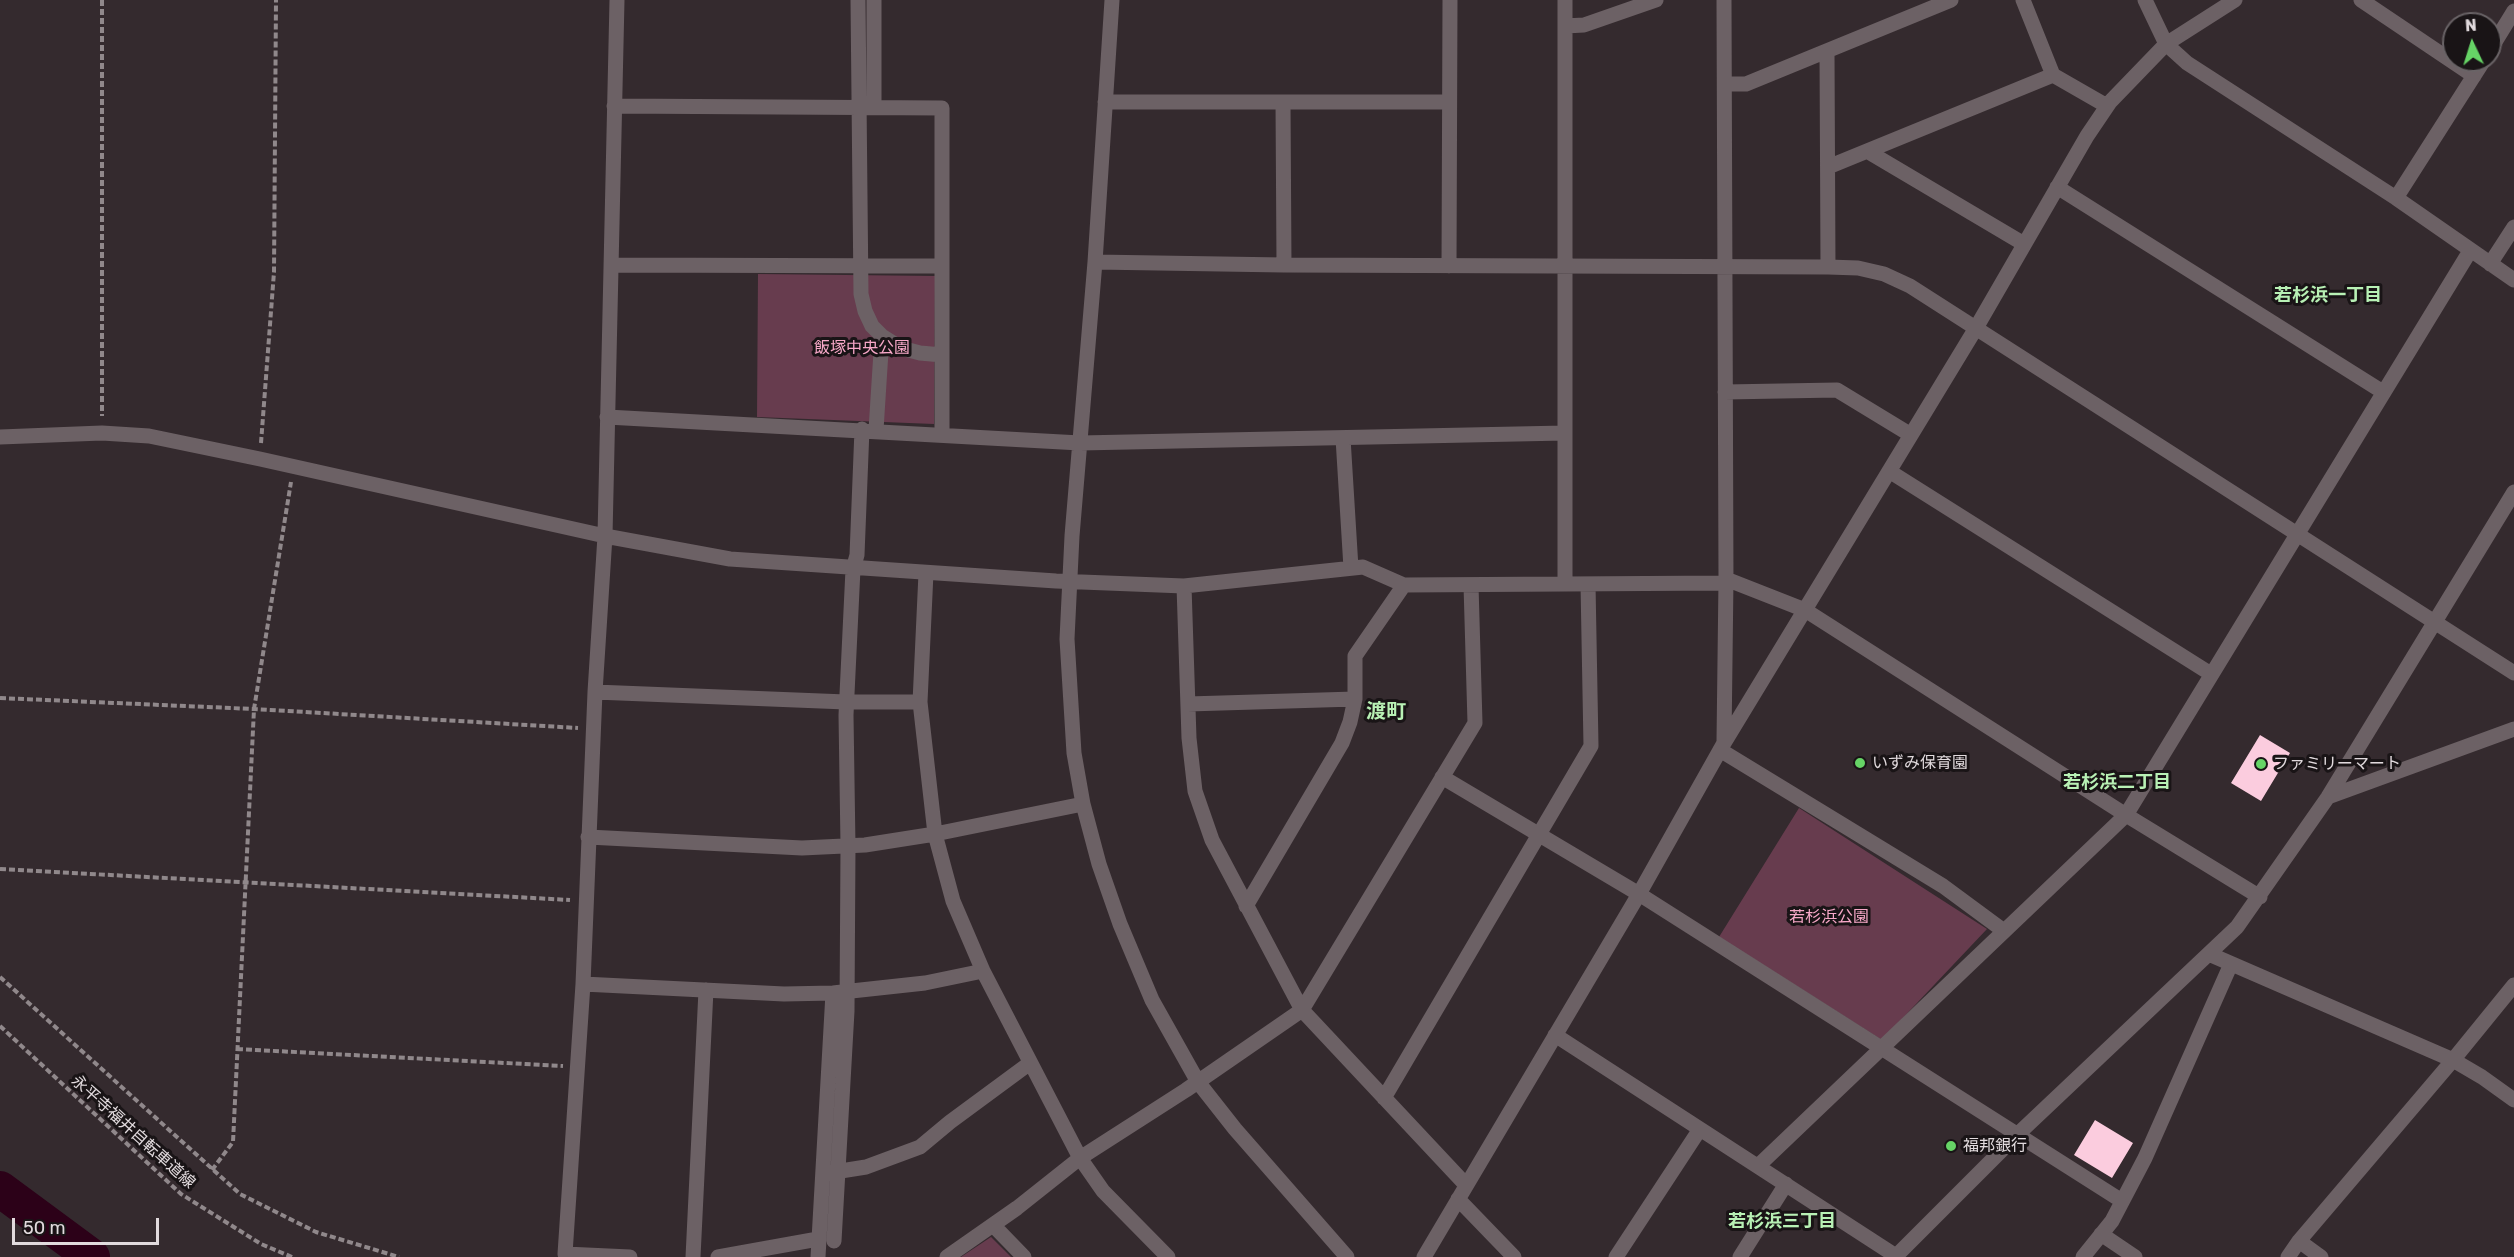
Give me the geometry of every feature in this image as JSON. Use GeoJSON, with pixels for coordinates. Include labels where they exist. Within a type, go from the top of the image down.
{"type":"FeatureCollection","features":[{"type":"Feature","properties":{"kind":"street"},"geometry":{"type":"LineString","coordinates":[[617,0],[605,536],[595,692],[583,984],[565,1254],[630,1257]]}},
{"type":"Feature","properties":{"kind":"street"},"geometry":{"type":"LineString","coordinates":[[858,0],[867,107]]}},
{"type":"Feature","properties":{"kind":"street"},"geometry":{"type":"LineString","coordinates":[[874,0],[867,107],[861,294],[872,326],[882,336],[901,348],[942,355]]}},
{"type":"Feature","properties":{"kind":"street"},"geometry":{"type":"LineString","coordinates":[[1112,0],[1095,262],[1069,582],[1067,639],[1069,696],[1074,753],[1083,804],[1099,864],[1119,924],[1152,1000],[1198,1082],[1235,1129],[1347,1257]]}},
{"type":"Feature","properties":{"kind":"street"},"geometry":{"type":"LineString","coordinates":[[1449,266],[1450,0]]}},
{"type":"Feature","properties":{"kind":"street"},"geometry":{"type":"LineString","coordinates":[[1565,0],[1565,584]]}},
{"type":"Feature","properties":{"kind":"street"},"geometry":{"type":"LineString","coordinates":[[1565,26],[1584,25],[1656,0]]}},
{"type":"Feature","properties":{"kind":"street"},"geometry":{"type":"LineString","coordinates":[[1722,746],[1726,581],[1724,0]]}},
{"type":"Feature","properties":{"kind":"street"},"geometry":{"type":"LineString","coordinates":[[1725,84],[1746,84],[1951,0]]}},
{"type":"Feature","properties":{"kind":"street"},"geometry":{"type":"LineString","coordinates":[[2023,0],[2053,75],[2107,106]]}},
{"type":"Feature","properties":{"kind":"street"},"geometry":{"type":"LineString","coordinates":[[2145,0],[2166,45],[2187,63],[2396,198],[2514,280]]}},
{"type":"Feature","properties":{"kind":"street"},"geometry":{"type":"LineString","coordinates":[[1425,1257],[1639,894],[1722,746],[1976,328],[2057,187],[2107,106],[2166,45],[2235,0]]}},
{"type":"Feature","properties":{"kind":"street"},"geometry":{"type":"LineString","coordinates":[[2361,0],[2474,76]]}},
{"type":"Feature","properties":{"kind":"street"},"geometry":{"type":"LineString","coordinates":[[2502,30],[2514,11]]}},
{"type":"Feature","properties":{"kind":"street"},"geometry":{"type":"LineString","coordinates":[[1827,51],[1828,267]]}},
{"type":"Feature","properties":{"kind":"street"},"geometry":{"type":"LineString","coordinates":[[2396,198],[2476,72]]}},
{"type":"Feature","properties":{"kind":"street"},"geometry":{"type":"LineString","coordinates":[[1827,167],[2053,75]]}},
{"type":"Feature","properties":{"kind":"street"},"geometry":{"type":"LineString","coordinates":[[1105,102],[1449,102]]}},
{"type":"Feature","properties":{"kind":"street"},"geometry":{"type":"LineString","coordinates":[[1283,102],[1284,265]]}},
{"type":"Feature","properties":{"kind":"street"},"geometry":{"type":"LineString","coordinates":[[614,106],[942,108],[942,434]]}},
{"type":"Feature","properties":{"kind":"street"},"geometry":{"type":"LineString","coordinates":[[1867,151],[2024,244]]}},
{"type":"Feature","properties":{"kind":"street"},"geometry":{"type":"LineString","coordinates":[[2057,187],[2383,392]]}},
{"type":"Feature","properties":{"kind":"street"},"geometry":{"type":"LineString","coordinates":[[2490,264],[2514,227]]}},
{"type":"Feature","properties":{"kind":"street"},"geometry":{"type":"LineString","coordinates":[[1758,1166],[2126,815],[2470,251]]}},
{"type":"Feature","properties":{"kind":"street"},"geometry":{"type":"LineString","coordinates":[[1095,262],[1828,267],[1858,268],[1884,274],[1910,286],[2514,673]]}},
{"type":"Feature","properties":{"kind":"street"},"geometry":{"type":"LineString","coordinates":[[611,265],[942,266]]}},
{"type":"Feature","properties":{"kind":"street"},"geometry":{"type":"LineString","coordinates":[[834,1241],[830,1173],[848,846],[846,702],[853,569],[857,555],[869,430],[882,336]]}},
{"type":"Feature","properties":{"kind":"street"},"geometry":{"type":"LineString","coordinates":[[1725,392],[1837,390],[1911,435]]}},
{"type":"Feature","properties":{"kind":"street"},"geometry":{"type":"LineString","coordinates":[[608,417],[1080,442],[1565,434]]}},
{"type":"Feature","properties":{"kind":"street"},"geometry":{"type":"LineString","coordinates":[[0,437],[102,433],[149,436],[605,536],[730,559],[1069,582],[1184,586],[1363,567],[1404,585],[1726,581],[1805,610],[2126,815],[2260,897]]}},
{"type":"Feature","properties":{"kind":"street"},"geometry":{"type":"LineString","coordinates":[[1343,438],[1351,568]]}},
{"type":"Feature","properties":{"kind":"street"},"geometry":{"type":"LineString","coordinates":[[1889,471],[2211,674]]}},
{"type":"Feature","properties":{"kind":"street"},"geometry":{"type":"LineString","coordinates":[[1555,1035],[1896,1256],[2018,1134],[2237,927],[2328,797],[2514,492]]}},
{"type":"Feature","properties":{"kind":"street"},"geometry":{"type":"LineString","coordinates":[[926,573],[920,702],[935,834],[953,901],[983,971],[1080,1158],[1103,1191],[1168,1257]]}},
{"type":"Feature","properties":{"kind":"street"},"geometry":{"type":"LineString","coordinates":[[1384,1098],[1591,746],[1588,584]]}},
{"type":"Feature","properties":{"kind":"street"},"geometry":{"type":"LineString","coordinates":[[1246,906],[1342,743],[1355,699],[1355,656],[1404,585]]}},
{"type":"Feature","properties":{"kind":"street"},"geometry":{"type":"LineString","coordinates":[[947,1257],[1080,1158],[1198,1082],[1302,1010],[1475,723],[1472,585]]}},
{"type":"Feature","properties":{"kind":"street"},"geometry":{"type":"LineString","coordinates":[[1184,586],[1189,738],[1195,791],[1212,840],[1302,1010],[1384,1098],[1514,1257]]}},
{"type":"Feature","properties":{"kind":"street"},"geometry":{"type":"LineString","coordinates":[[595,692],[846,702],[920,702]]}},
{"type":"Feature","properties":{"kind":"street"},"geometry":{"type":"LineString","coordinates":[[1188,704],[1355,699]]}},
{"type":"Feature","properties":{"kind":"street"},"geometry":{"type":"LineString","coordinates":[[2328,797],[2514,729]]}},
{"type":"Feature","properties":{"kind":"street"},"geometry":{"type":"LineString","coordinates":[[1722,746],[1943,886],[2004,931]]}},
{"type":"Feature","properties":{"kind":"street"},"geometry":{"type":"LineString","coordinates":[[1442,777],[1639,894],[2122,1201]]}},
{"type":"Feature","properties":{"kind":"street"},"geometry":{"type":"LineString","coordinates":[[588,837],[802,848],[848,846],[935,834],[1083,804]]}},
{"type":"Feature","properties":{"kind":"street"},"geometry":{"type":"LineString","coordinates":[[2209,954],[2453,1060],[2514,1100]]}},
{"type":"Feature","properties":{"kind":"street"},"geometry":{"type":"LineString","coordinates":[[2083,1257],[2112,1221],[2145,1158],[2231,964]]}},
{"type":"Feature","properties":{"kind":"street"},"geometry":{"type":"LineString","coordinates":[[583,984],[840,993],[925,983],[983,971]]}},
{"type":"Feature","properties":{"kind":"street"},"geometry":{"type":"LineString","coordinates":[[2288,1257],[2514,985]]}},
{"type":"Feature","properties":{"kind":"street"},"geometry":{"type":"LineString","coordinates":[[693,1257],[706,990]]}},
{"type":"Feature","properties":{"kind":"street"},"geometry":{"type":"LineString","coordinates":[[830,1173],[867,1167],[920,1147],[1030,1063]]}},
{"type":"Feature","properties":{"kind":"street"},"geometry":{"type":"LineString","coordinates":[[1616,1257],[1700,1129]]}},
{"type":"Feature","properties":{"kind":"street"},"geometry":{"type":"LineString","coordinates":[[818,1257],[818,1239],[830,1173]]}},
{"type":"Feature","properties":{"kind":"street"},"geometry":{"type":"LineString","coordinates":[[1740,1257],[1786,1184]]}},
{"type":"Feature","properties":{"kind":"street"},"geometry":{"type":"LineString","coordinates":[[993,1225],[1024,1257]]}},
{"type":"Feature","properties":{"kind":"street"},"geometry":{"type":"LineString","coordinates":[[2101,1234],[2135,1257]]}},
{"type":"Feature","properties":{"kind":"street"},"geometry":{"type":"LineString","coordinates":[[718,1257],[818,1239]]}},
{"type":"Feature","properties":{"kind":"street"},"geometry":{"type":"LineString","coordinates":[[2299,1241],[2321,1257]]}},
{"type":"Feature","properties":{"kind":"path"},"geometry":{"type":"LineString","coordinates":[[102,0],[102,433]]}},
{"type":"Feature","properties":{"kind":"path"},"geometry":{"type":"LineString","coordinates":[[260,459],[274,272],[276,0]]}},
{"type":"Feature","properties":{"kind":"path"},"geometry":{"type":"LineString","coordinates":[[212,1170],[233,1142],[254,709],[293,467]]}},
{"type":"Feature","properties":{"kind":"path"},"geometry":{"type":"LineString","coordinates":[[0,698],[254,709],[594,729]]}},
{"type":"Feature","properties":{"kind":"path"},"geometry":{"type":"LineString","coordinates":[[0,869],[586,901]]}},
{"type":"Feature","properties":{"kind":"path"},"geometry":{"type":"LineString","coordinates":[[0,977],[240,1194],[316,1232],[399,1257]]}},
{"type":"Feature","properties":{"kind":"path","name":"永平寺福井自転車道線"},"geometry":{"type":"LineString","coordinates":[[0,1026],[181,1194],[261,1244],[292,1257]]}},
{"type":"Feature","properties":{"kind":"path"},"geometry":{"type":"LineString","coordinates":[[237,1049],[578,1066]]}},
{"type":"Feature","properties":{"kind":"green space","name":"飯塚中央公園"},"geometry":{"type":"Polygon","coordinates":[[[758,274],[935,276],[934,424],[757,417],[758,274]]]}},
{"type":"Feature","properties":{"kind":"green space","name":"若杉浜公園"},"geometry":{"type":"Polygon","coordinates":[[[1799,808],[1987,929],[1882,1040],[1719,937],[1799,808]]]}},
{"type":"Feature","properties":{"kind":"green space"},"geometry":{"type":"Polygon","coordinates":[[[991,1237],[1011,1257],[961,1257],[991,1237]]]}},
{"type":"Feature","properties":{"kind":"building"},"geometry":{"type":"Polygon","coordinates":[[[2260,735],[2290,753],[2261,801],[2231,783],[2260,735]]]}},
{"type":"Feature","properties":{"kind":"building"},"geometry":{"type":"Polygon","coordinates":[[[2095,1120],[2133,1143],[2112,1178],[2074,1155],[2095,1120]]]}},
{"type":"Feature","properties":{"kind":"waterway"},"geometry":{"type":"LineString","coordinates":[[0,1189],[92,1257]]}},
{"type":"Feature","properties":{"kind":"place","name":"いずみ保育園"},"geometry":{"type":"Point","coordinates":[1860,763]}},
{"type":"Feature","properties":{"kind":"place","name":"ファミリーマート"},"geometry":{"type":"Point","coordinates":[2261,764]}},
{"type":"Feature","properties":{"kind":"place","name":"福邦銀行"},"geometry":{"type":"Point","coordinates":[1951,1146]}},
{"type":"Feature","properties":{"kind":"district","name":"若杉浜一丁目"},"geometry":{"type":"Point","coordinates":[2328,296]}},
{"type":"Feature","properties":{"kind":"district","name":"渡町"},"geometry":{"type":"Point","coordinates":[1386,712]}},
{"type":"Feature","properties":{"kind":"district","name":"若杉浜二丁目"},"geometry":{"type":"Point","coordinates":[2117,783]}},
{"type":"Feature","properties":{"kind":"district","name":"若杉浜三丁目"},"geometry":{"type":"Point","coordinates":[1782,1222]}}]}
